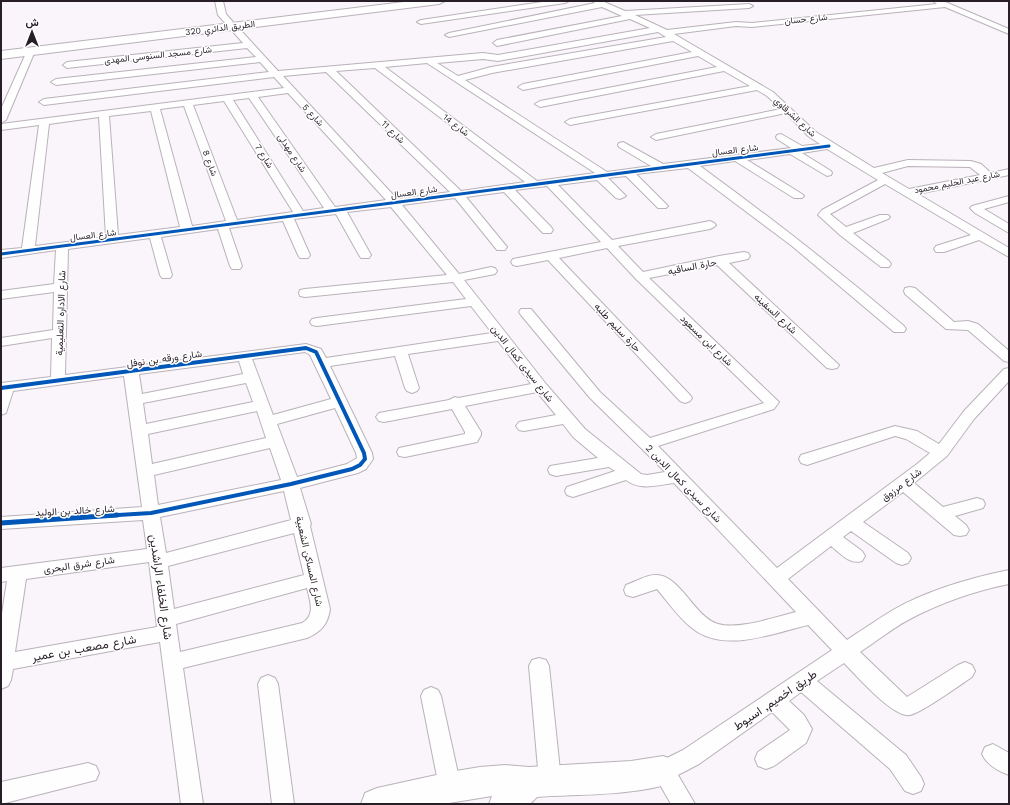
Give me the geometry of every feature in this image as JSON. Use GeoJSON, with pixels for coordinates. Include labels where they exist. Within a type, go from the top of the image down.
{"type":"FeatureCollection","features":[{"type":"Feature","properties":{"kind":"main road","name":"الطريق الدائري 320"},"geometry":{"type":"LineString","coordinates":[[1,55],[79,46],[405,1]]}},
{"type":"Feature","properties":{"kind":"main road","name":"الطريق الدائري 320"},"geometry":{"type":"LineString","coordinates":[[1,50],[439,1]]}},
{"type":"Feature","properties":{"kind":"main road","name":"طريق اخميم, اسيوط"},"geometry":{"type":"LineString","coordinates":[[377,804],[450,787],[480,782],[505,780],[540,781],[631,776],[663,771]]}},
{"type":"Feature","properties":{"kind":"main road"},"geometry":{"type":"LineString","coordinates":[[505,804],[540,781]]}},
{"type":"Feature","properties":{"kind":"street","name":"شارع 5"},"geometry":{"type":"LineString","coordinates":[[220,1],[222,15],[394,202]]}},
{"type":"Feature","properties":{"kind":"street"},"geometry":{"type":"LineString","coordinates":[[421,22],[566,1]]}},
{"type":"Feature","properties":{"kind":"street"},"geometry":{"type":"LineString","coordinates":[[936,1],[1009,32]]}},
{"type":"Feature","properties":{"kind":"street"},"geometry":{"type":"LineString","coordinates":[[448,35],[600,3]]}},
{"type":"Feature","properties":{"kind":"street","name":"شارع الشرقاوي"},"geometry":{"type":"LineString","coordinates":[[600,3],[666,33],[758,87],[775,98],[812,134],[829,146],[1009,253]]}},
{"type":"Feature","properties":{"kind":"street","name":"شارع حسان"},"geometry":{"type":"LineString","coordinates":[[666,33],[736,24],[752,25],[946,5]]}},
{"type":"Feature","properties":{"kind":"street"},"geometry":{"type":"LineString","coordinates":[[497,43],[628,15],[749,6]]}},
{"type":"Feature","properties":{"kind":"street"},"geometry":{"type":"LineString","coordinates":[[44,102],[275,74],[483,56],[498,58],[666,33]]}},
{"type":"Feature","properties":{"kind":"street"},"geometry":{"type":"LineString","coordinates":[[458,79],[666,33]]}},
{"type":"Feature","properties":{"kind":"street","name":"شارع مسجد السنوسى المهدى"},"geometry":{"type":"LineString","coordinates":[[67,65],[249,45]]}},
{"type":"Feature","properties":{"kind":"street"},"geometry":{"type":"LineString","coordinates":[[28,251],[44,102],[79,46]]}},
{"type":"Feature","properties":{"kind":"street"},"geometry":{"type":"LineString","coordinates":[[1,120],[31,52]]}},
{"type":"Feature","properties":{"kind":"street"},"geometry":{"type":"LineString","coordinates":[[523,87],[699,53]]}},
{"type":"Feature","properties":{"kind":"street"},"geometry":{"type":"LineString","coordinates":[[56,82],[261,59]]}},
{"type":"Feature","properties":{"kind":"street"},"geometry":{"type":"LineString","coordinates":[[429,61],[602,175],[620,196]]}},
{"type":"Feature","properties":{"kind":"street","name":"شارع 14"},"geometry":{"type":"LineString","coordinates":[[377,65],[534,184]]}},
{"type":"Feature","properties":{"kind":"street"},"geometry":{"type":"LineString","coordinates":[[540,104],[724,68]]}},
{"type":"Feature","properties":{"kind":"street","name":"شارع 11"},"geometry":{"type":"LineString","coordinates":[[328,69],[458,194],[501,247]]}},
{"type":"Feature","properties":{"kind":"street"},"geometry":{"type":"LineString","coordinates":[[590,73],[598,79]]}},
{"type":"Feature","properties":{"kind":"street"},"geometry":{"type":"LineString","coordinates":[[570,122],[758,87]]}},
{"type":"Feature","properties":{"kind":"street"},"geometry":{"type":"LineString","coordinates":[[1,127],[290,90]]}},
{"type":"Feature","properties":{"kind":"street","name":"شارع مهدلى"},"geometry":{"type":"LineString","coordinates":[[252,95],[336,210],[365,255]]}},
{"type":"Feature","properties":{"kind":"street","name":"شارع 7"},"geometry":{"type":"LineString","coordinates":[[227,98],[300,215]]}},
{"type":"Feature","properties":{"kind":"street","name":"شارع 8"},"geometry":{"type":"LineString","coordinates":[[187,103],[228,225],[236,266]]}},
{"type":"Feature","properties":{"kind":"street"},"geometry":{"type":"LineString","coordinates":[[155,107],[187,230]]}},
{"type":"Feature","properties":{"kind":"street"},"geometry":{"type":"LineString","coordinates":[[656,137],[788,110]]}},
{"type":"Feature","properties":{"kind":"street"},"geometry":{"type":"LineString","coordinates":[[104,113],[112,240]]}},
{"type":"Feature","properties":{"kind":"street"},"geometry":{"type":"LineString","coordinates":[[781,137],[817,167],[831,167],[850,159]]}},
{"type":"Feature","properties":{"kind":"street"},"geometry":{"type":"LineString","coordinates":[[623,145],[662,168]]}},
{"type":"Feature","properties":{"kind":"street","name":"شارع العسال"},"geometry":{"type":"LineString","coordinates":[[1,254],[829,146]]}},
{"type":"Feature","properties":{"kind":"street"},"geometry":{"type":"LineString","coordinates":[[923,151],[944,163]]}},
{"type":"Feature","properties":{"kind":"street"},"geometry":{"type":"LineString","coordinates":[[738,158],[798,196]]}},
{"type":"Feature","properties":{"kind":"street"},"geometry":{"type":"LineString","coordinates":[[872,172],[908,163],[974,164],[988,176]]}},
{"type":"Feature","properties":{"kind":"street"},"geometry":{"type":"LineString","coordinates":[[690,164],[849,285],[899,329]]}},
{"type":"Feature","properties":{"kind":"street"},"geometry":{"type":"LineString","coordinates":[[628,172],[662,206]]}},
{"type":"Feature","properties":{"kind":"street","name":"شارع عبد الحليم محمود"},"geometry":{"type":"LineString","coordinates":[[906,193],[1009,172]]}},
{"type":"Feature","properties":{"kind":"street"},"geometry":{"type":"LineString","coordinates":[[885,180],[824,213],[826,217],[885,264]]}},
{"type":"Feature","properties":{"kind":"street","name":"شارع ابن مسعود"},"geometry":{"type":"LineString","coordinates":[[550,182],[608,245],[772,402],[769,406],[647,444]]}},
{"type":"Feature","properties":{"kind":"street"},"geometry":{"type":"LineString","coordinates":[[507,188],[547,230]]}},
{"type":"Feature","properties":{"kind":"street"},"geometry":{"type":"LineString","coordinates":[[1009,199],[976,208],[1009,229]]}},
{"type":"Feature","properties":{"kind":"street","name":"شارع سيدى كمال الدين"},"geometry":{"type":"LineString","coordinates":[[394,202],[502,336],[541,388],[579,433],[636,479],[647,481],[678,476]]}},
{"type":"Feature","properties":{"kind":"street"},"geometry":{"type":"LineString","coordinates":[[287,217],[304,255]]}},
{"type":"Feature","properties":{"kind":"street"},"geometry":{"type":"LineString","coordinates":[[844,232],[884,217]]}},
{"type":"Feature","properties":{"kind":"street"},"geometry":{"type":"LineString","coordinates":[[517,262],[710,225]]}},
{"type":"Feature","properties":{"kind":"street"},"geometry":{"type":"LineString","coordinates":[[155,234],[166,275]]}},
{"type":"Feature","properties":{"kind":"street"},"geometry":{"type":"LineString","coordinates":[[940,249],[980,236]]}},
{"type":"Feature","properties":{"kind":"street","name":"شارع الاداره التعليمية"},"geometry":{"type":"LineString","coordinates":[[58,381],[62,246]]}},
{"type":"Feature","properties":{"kind":"street","name":"حارة سليم طلبه"},"geometry":{"type":"LineString","coordinates":[[550,255],[685,398]]}},
{"type":"Feature","properties":{"kind":"street","name":"حارة الساقيه"},"geometry":{"type":"LineString","coordinates":[[640,276],[744,256]]}},
{"type":"Feature","properties":{"kind":"street","name":"شارع السفينه"},"geometry":{"type":"LineString","coordinates":[[719,260],[832,365]]}},
{"type":"Feature","properties":{"kind":"street"},"geometry":{"type":"LineString","coordinates":[[305,293],[456,278],[491,271]]}},
{"type":"Feature","properties":{"kind":"street"},"geometry":{"type":"LineString","coordinates":[[1,295],[60,287]]}},
{"type":"Feature","properties":{"kind":"street"},"geometry":{"type":"LineString","coordinates":[[910,291],[951,326],[968,325],[973,327],[1009,358]]}},
{"type":"Feature","properties":{"kind":"street"},"geometry":{"type":"LineString","coordinates":[[317,322],[475,302]]}},
{"type":"Feature","properties":{"kind":"street","name":"شارع سيدى كمال الدين 2"},"geometry":{"type":"LineString","coordinates":[[526,312],[595,395],[647,444],[846,652],[904,706],[910,706],[965,671]]}},
{"type":"Feature","properties":{"kind":"street"},"geometry":{"type":"LineString","coordinates":[[1,342],[59,333]]}},
{"type":"Feature","properties":{"kind":"street"},"geometry":{"type":"LineString","coordinates":[[321,363],[502,336]]}},
{"type":"Feature","properties":{"kind":"street","name":"شارع ورقه بن نوفل"},"geometry":{"type":"LineString","coordinates":[[3,388],[306,348],[316,352],[364,453],[365,459],[360,465],[352,469],[291,484]]}},
{"type":"Feature","properties":{"kind":"street"},"geometry":{"type":"LineString","coordinates":[[400,352],[412,388]]}},
{"type":"Feature","properties":{"kind":"street","name":"شارع المساكن الشعبية"},"geometry":{"type":"LineString","coordinates":[[172,662],[300,632],[312,628],[320,619],[321,609],[302,524],[291,484],[244,356]]}},
{"type":"Feature","properties":{"kind":"street","name":"شارع الخلفاء الراشدين"},"geometry":{"type":"LineString","coordinates":[[131,371],[192,804]]}},
{"type":"Feature","properties":{"kind":"street","name":"شارع مرزوق"},"geometry":{"type":"LineString","coordinates":[[776,578],[903,483],[941,452],[969,415],[1009,372]]}},
{"type":"Feature","properties":{"kind":"street"},"geometry":{"type":"LineString","coordinates":[[135,400],[252,376]]}},
{"type":"Feature","properties":{"kind":"street"},"geometry":{"type":"LineString","coordinates":[[1,410],[3,388]]}},
{"type":"Feature","properties":{"kind":"street"},"geometry":{"type":"LineString","coordinates":[[384,417],[455,402],[541,388]]}},
{"type":"Feature","properties":{"kind":"street"},"geometry":{"type":"LineString","coordinates":[[268,421],[339,402]]}},
{"type":"Feature","properties":{"kind":"street"},"geometry":{"type":"LineString","coordinates":[[405,452],[471,438],[473,432],[455,402]]}},
{"type":"Feature","properties":{"kind":"street"},"geometry":{"type":"LineString","coordinates":[[139,431],[262,404]]}},
{"type":"Feature","properties":{"kind":"street"},"geometry":{"type":"LineString","coordinates":[[524,426],[566,418]]}},
{"type":"Feature","properties":{"kind":"street"},"geometry":{"type":"LineString","coordinates":[[807,459],[895,432],[903,432],[911,435],[941,452]]}},
{"type":"Feature","properties":{"kind":"street"},"geometry":{"type":"LineString","coordinates":[[145,471],[276,441]]}},
{"type":"Feature","properties":{"kind":"street"},"geometry":{"type":"LineString","coordinates":[[556,470],[612,460]]}},
{"type":"Feature","properties":{"kind":"street"},"geometry":{"type":"LineString","coordinates":[[573,491],[628,474]]}},
{"type":"Feature","properties":{"kind":"street"},"geometry":{"type":"LineString","coordinates":[[903,483],[960,530]]}},
{"type":"Feature","properties":{"kind":"street","name":"شارع خالد بن الوليد"},"geometry":{"type":"LineString","coordinates":[[1,522],[151,514],[291,484]]}},
{"type":"Feature","properties":{"kind":"street"},"geometry":{"type":"LineString","coordinates":[[940,514],[977,504]]}},
{"type":"Feature","properties":{"kind":"street"},"geometry":{"type":"LineString","coordinates":[[851,522],[902,558]]}},
{"type":"Feature","properties":{"kind":"street","name":"شارع شرق البحرى"},"geometry":{"type":"LineString","coordinates":[[10,574],[158,558],[302,524]]}},
{"type":"Feature","properties":{"kind":"street"},"geometry":{"type":"LineString","coordinates":[[831,537],[856,556]]}},
{"type":"Feature","properties":{"kind":"street"},"geometry":{"type":"LineString","coordinates":[[2,668],[10,574]]}},
{"type":"Feature","properties":{"kind":"street","name":"طريق اخميم, اسيوط"},"geometry":{"type":"LineString","coordinates":[[663,771],[691,757],[802,680],[901,615],[941,596],[984,582],[1009,577]]}},
{"type":"Feature","properties":{"kind":"street","name":"شارع مصعب بن عمير"},"geometry":{"type":"LineString","coordinates":[[2,668],[167,626],[314,578]]}},
{"type":"Feature","properties":{"kind":"street"},"geometry":{"type":"LineString","coordinates":[[633,590],[655,582],[662,583],[699,622],[713,631],[729,634],[812,616]]}},
{"type":"Feature","properties":{"kind":"street"},"geometry":{"type":"LineString","coordinates":[[539,666],[540,781]]}},
{"type":"Feature","properties":{"kind":"street"},"geometry":{"type":"LineString","coordinates":[[802,680],[898,762],[913,784]]}},
{"type":"Feature","properties":{"kind":"street"},"geometry":{"type":"LineString","coordinates":[[268,684],[283,804]]}},
{"type":"Feature","properties":{"kind":"street"},"geometry":{"type":"LineString","coordinates":[[432,696],[450,787]]}},
{"type":"Feature","properties":{"kind":"street"},"geometry":{"type":"LineString","coordinates":[[766,759],[799,736],[801,729],[797,722],[774,700]]}},
{"type":"Feature","properties":{"kind":"street"},"geometry":{"type":"LineString","coordinates":[[663,771],[684,804]]}},
{"type":"Feature","properties":{"kind":"street"},"geometry":{"type":"LineString","coordinates":[[1,793],[88,773]]}},
{"type":"Feature","properties":{"kind":"cycle path"},"geometry":{"type":"LineString","coordinates":[[1,254],[829,146]]}},
{"type":"Feature","properties":{"kind":"cycle path"},"geometry":{"type":"LineString","coordinates":[[1,388],[306,348],[316,352],[364,453],[365,459],[360,465],[352,469],[291,484],[151,513],[1,523]]}}]}
